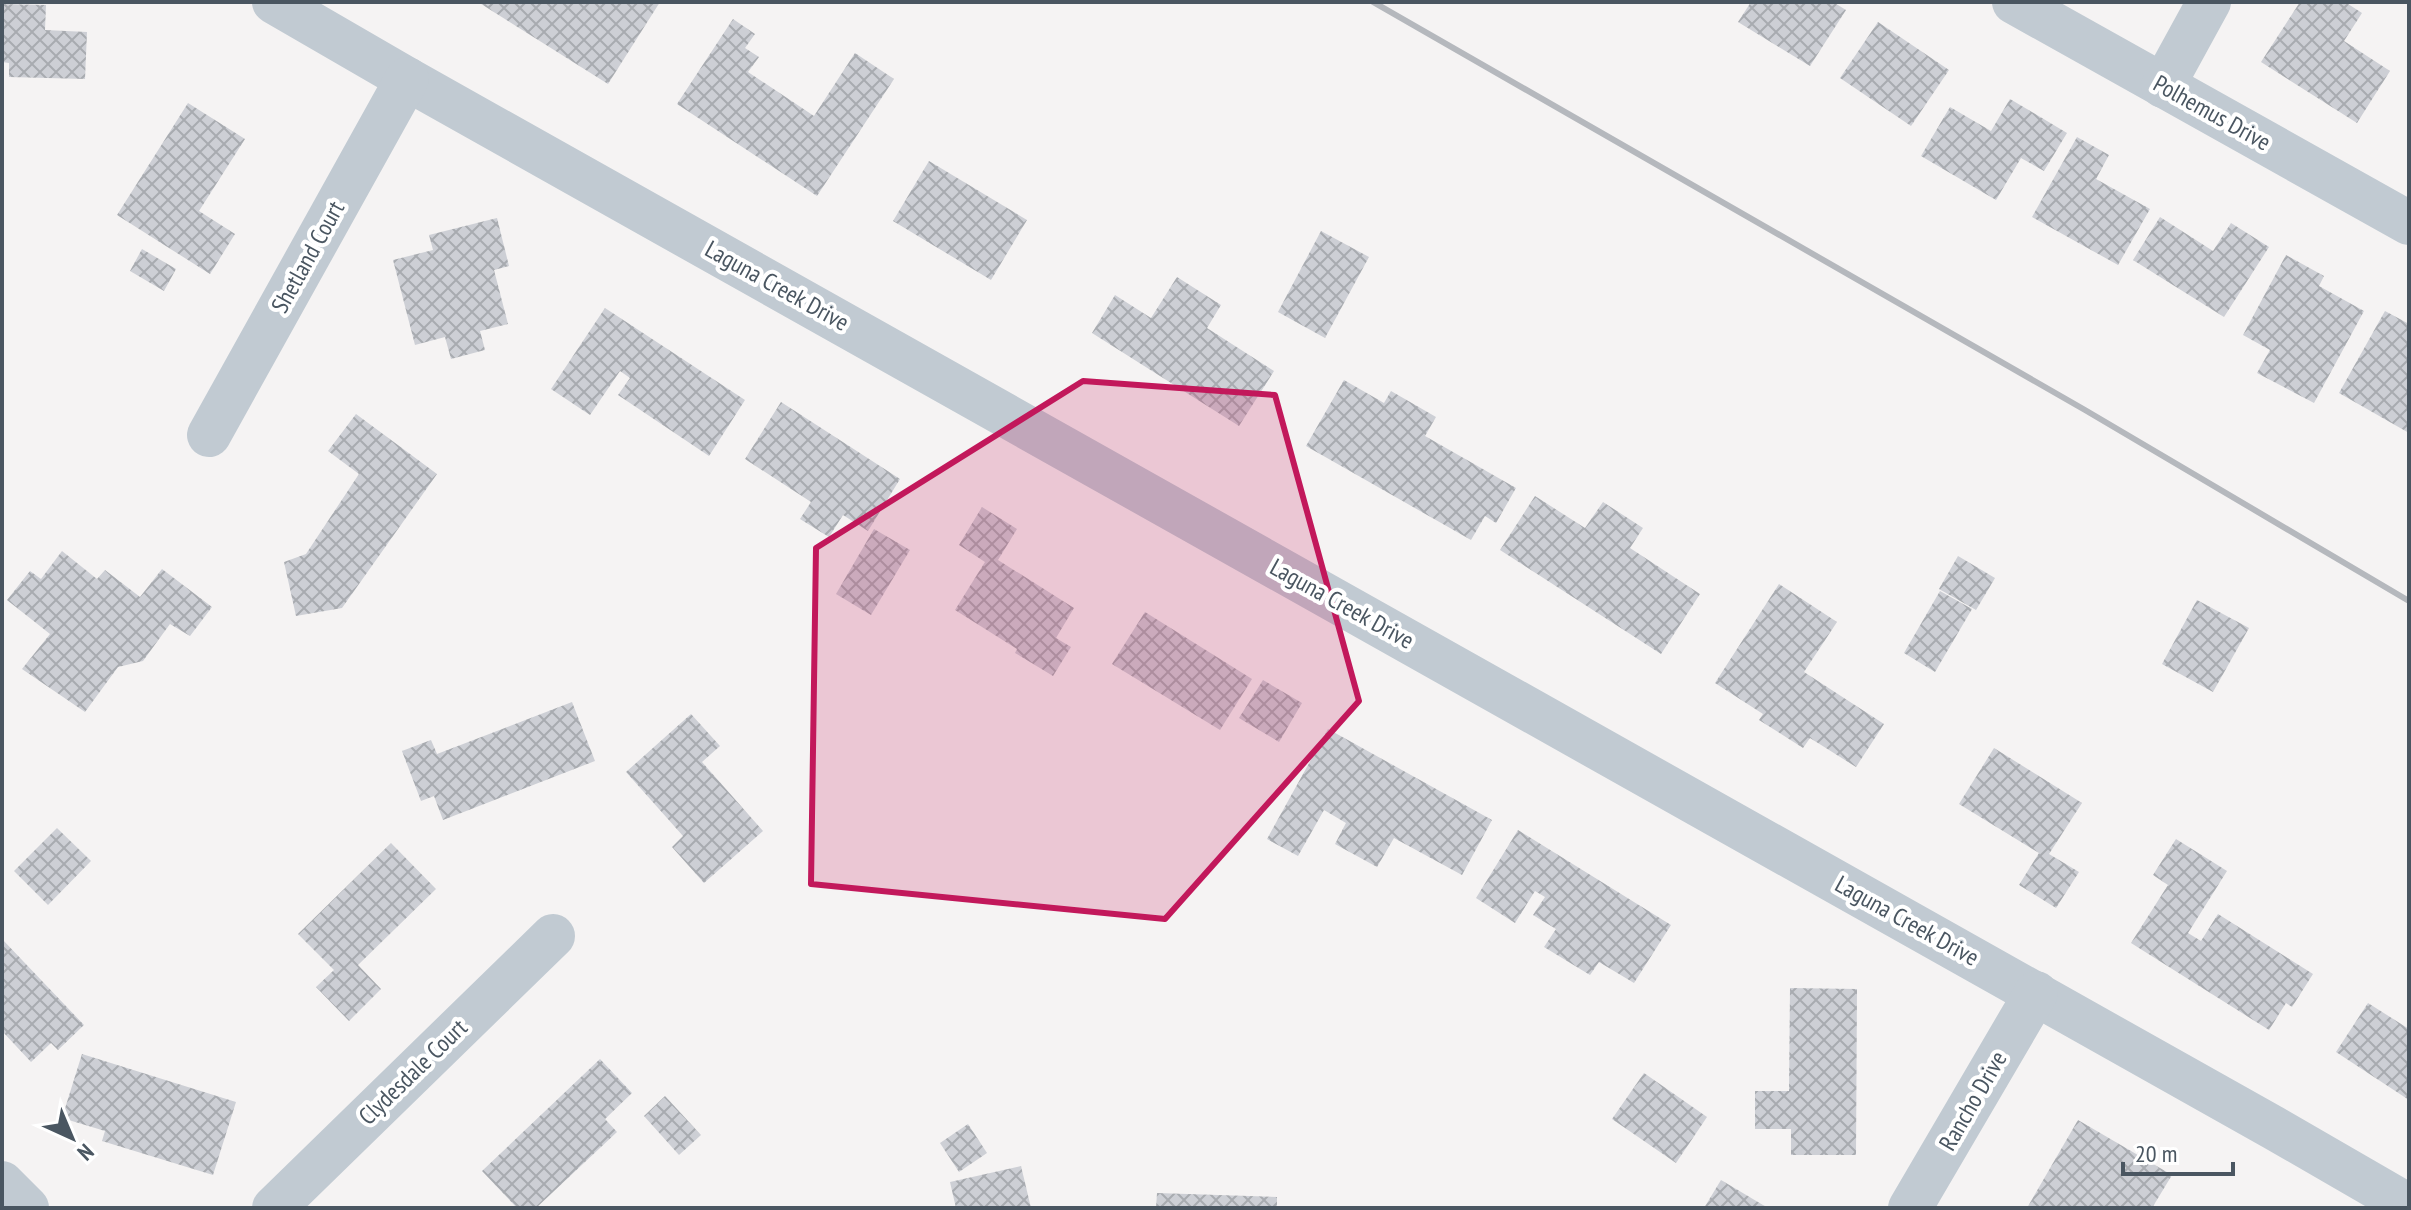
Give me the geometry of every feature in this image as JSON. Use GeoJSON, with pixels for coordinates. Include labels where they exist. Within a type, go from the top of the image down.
{"type":"FeatureCollection","features":[{"type":"Feature","properties":{"kind":"street","name":"Laguna Creek Drive"},"geometry":{"type":"LineString","coordinates":[[274,2],[2409,1206]]}},
{"type":"Feature","properties":{"kind":"street","name":"Polhemus Drive"},"geometry":{"type":"LineString","coordinates":[[2014,2],[2409,223]]}},
{"type":"Feature","properties":{"kind":"street"},"geometry":{"type":"LineString","coordinates":[[2163,86],[2209,2]]}},
{"type":"Feature","properties":{"kind":"street","name":"Shetland Court"},"geometry":{"type":"LineString","coordinates":[[209,435],[407,79]]}},
{"type":"Feature","properties":{"kind":"street","name":"Clydesdale Court"},"geometry":{"type":"LineString","coordinates":[[274,1208],[553,936]]}},
{"type":"Feature","properties":{"kind":"street","name":"Rancho Drive"},"geometry":{"type":"LineString","coordinates":[[1910,1208],[2036,993]]}},
{"type":"Feature","properties":{"kind":"street"},"geometry":{"type":"LineString","coordinates":[[2,1183],[27,1208]]}},
{"type":"Feature","properties":{"kind":"highlighted area"},"geometry":{"type":"Polygon","coordinates":[[[1083,381],[1275,395],[1359,701],[1165,919],[811,884],[816,548],[1083,381]]]}},
{"type":"Feature","properties":{"kind":"building"},"geometry":{"type":"Polygon","coordinates":[[[478,2],[660,2],[608,84],[478,2]]]}},
{"type":"Feature","properties":{"kind":"building"},"geometry":{"type":"Polygon","coordinates":[[[1751,2],[1833,2],[1846,10],[1810,66],[1738,22],[1751,2]]]}},
{"type":"Feature","properties":{"kind":"building"},"geometry":{"type":"Polygon","coordinates":[[[2300,2],[2345,2],[2362,13],[2344,41],[2390,71],[2357,123],[2261,62],[2300,2]]]}},
{"type":"Feature","properties":{"kind":"building"},"geometry":{"type":"Polygon","coordinates":[[[2,4],[46,5],[45,30],[87,32],[85,79],[9,77],[9,63],[2,62],[2,4]]]}},
{"type":"Feature","properties":{"kind":"building"},"geometry":{"type":"Polygon","coordinates":[[[733,19],[755,34],[745,48],[759,57],[748,72],[814,116],[855,53],[894,79],[817,196],[677,104],[733,19]]]}},
{"type":"Feature","properties":{"kind":"building"},"geometry":{"type":"Polygon","coordinates":[[[1878,22],[1949,70],[1911,126],[1840,78],[1878,22]]]}},
{"type":"Feature","properties":{"kind":"building"},"geometry":{"type":"Polygon","coordinates":[[[2010,99],[2067,133],[2044,171],[2021,158],[1996,200],[1921,156],[1950,107],[1991,131],[2010,99]]]}},
{"type":"Feature","properties":{"kind":"building"},"geometry":{"type":"Polygon","coordinates":[[[188,103],[245,139],[199,211],[235,234],[210,274],[117,215],[188,103]]]}},
{"type":"Feature","properties":{"kind":"building"},"geometry":{"type":"Polygon","coordinates":[[[2077,137],[2109,155],[2096,179],[2150,209],[2118,265],[2032,217],[2077,137]]]}},
{"type":"Feature","properties":{"kind":"building"},"geometry":{"type":"Polygon","coordinates":[[[929,161],[1027,220],[991,280],[893,221],[929,161]]]}},
{"type":"Feature","properties":{"kind":"building"},"geometry":{"type":"Polygon","coordinates":[[[2160,217],[2213,251],[2231,223],[2269,247],[2224,317],[2133,260],[2160,217]]]}},
{"type":"Feature","properties":{"kind":"building"},"geometry":{"type":"Polygon","coordinates":[[[497,218],[509,266],[494,270],[508,324],[480,331],[485,350],[451,359],[445,337],[415,345],[393,260],[433,250],[429,235],[497,218]]]}},
{"type":"Feature","properties":{"kind":"building"},"geometry":{"type":"Polygon","coordinates":[[[1321,231],[1369,257],[1325,338],[1278,312],[1321,231]]]}},
{"type":"Feature","properties":{"kind":"building"},"geometry":{"type":"Polygon","coordinates":[[[142,249],[176,269],[164,291],[130,271],[142,249]]]}},
{"type":"Feature","properties":{"kind":"building"},"geometry":{"type":"Polygon","coordinates":[[[2286,255],[2324,276],[2319,286],[2364,311],[2314,403],[2257,373],[2270,350],[2243,335],[2286,255]]]}},
{"type":"Feature","properties":{"kind":"building"},"geometry":{"type":"Polygon","coordinates":[[[1177,277],[1221,305],[1207,328],[1274,371],[1239,426],[1092,333],[1115,295],[1151,318],[1177,277]]]}},
{"type":"Feature","properties":{"kind":"building"},"geometry":{"type":"Polygon","coordinates":[[[605,308],[745,400],[709,456],[618,395],[630,378],[620,371],[590,415],[551,389],[605,308]]]}},
{"type":"Feature","properties":{"kind":"building"},"geometry":{"type":"Polygon","coordinates":[[[2385,311],[2409,324],[2409,433],[2339,393],[2385,311]]]}},
{"type":"Feature","properties":{"kind":"building"},"geometry":{"type":"Polygon","coordinates":[[[1344,380],[1384,403],[1391,391],[1436,417],[1425,436],[1516,488],[1496,523],[1485,516],[1471,540],[1306,446],[1344,380]]]}},
{"type":"Feature","properties":{"kind":"building"},"geometry":{"type":"Polygon","coordinates":[[[781,402],[900,479],[868,531],[843,515],[829,537],[800,519],[811,502],[745,459],[781,402]]]}},
{"type":"Feature","properties":{"kind":"building"},"geometry":{"type":"Polygon","coordinates":[[[356,414],[437,474],[342,608],[296,616],[284,562],[306,554],[359,474],[328,451],[356,414]]]}},
{"type":"Feature","properties":{"kind":"building"},"geometry":{"type":"Polygon","coordinates":[[[1535,496],[1585,528],[1603,502],[1643,528],[1630,548],[1700,594],[1661,654],[1500,550],[1535,496]]]}},
{"type":"Feature","properties":{"kind":"building"},"geometry":{"type":"Polygon","coordinates":[[[982,507],[1017,529],[998,560],[1074,608],[1056,638],[1071,647],[1053,676],[955,610],[985,562],[959,545],[982,507]]]}},
{"type":"Feature","properties":{"kind":"building"},"geometry":{"type":"Polygon","coordinates":[[[874,529],[910,550],[871,615],[836,594],[874,529]]]}},
{"type":"Feature","properties":{"kind":"building"},"geometry":{"type":"Polygon","coordinates":[[[62,551],[97,579],[105,570],[140,597],[162,569],[212,607],[190,636],[170,624],[143,661],[118,667],[85,712],[22,669],[50,634],[7,600],[30,571],[41,579],[62,551]]]}},
{"type":"Feature","properties":{"kind":"building"},"geometry":{"type":"Polygon","coordinates":[[[1958,556],[1995,578],[1976,610],[1939,589],[1958,556]]]}},
{"type":"Feature","properties":{"kind":"building"},"geometry":{"type":"Polygon","coordinates":[[[1779,584],[1837,622],[1804,672],[1884,724],[1856,767],[1810,738],[1803,748],[1759,720],[1763,714],[1715,683],[1779,584]]]}},
{"type":"Feature","properties":{"kind":"building"},"geometry":{"type":"Polygon","coordinates":[[[1940,591],[1972,609],[1935,672],[1904,653],[1940,591]]]}},
{"type":"Feature","properties":{"kind":"building"},"geometry":{"type":"Polygon","coordinates":[[[2197,600],[2249,628],[2213,692],[2162,664],[2197,600]]]}},
{"type":"Feature","properties":{"kind":"building"},"geometry":{"type":"Polygon","coordinates":[[[1145,612],[1252,679],[1220,730],[1112,664],[1145,612]]]}},
{"type":"Feature","properties":{"kind":"building"},"geometry":{"type":"Polygon","coordinates":[[[1263,680],[1302,703],[1279,742],[1239,718],[1263,680]]]}},
{"type":"Feature","properties":{"kind":"building"},"geometry":{"type":"Polygon","coordinates":[[[572,702],[595,761],[443,820],[434,796],[421,801],[402,751],[431,740],[437,754],[572,702]]]}},
{"type":"Feature","properties":{"kind":"building"},"geometry":{"type":"Polygon","coordinates":[[[691,714],[720,746],[702,762],[763,831],[704,883],[672,847],[683,836],[626,772],[691,714]]]}},
{"type":"Feature","properties":{"kind":"building"},"geometry":{"type":"Polygon","coordinates":[[[1328,729],[1492,820],[1462,875],[1394,838],[1377,867],[1335,844],[1346,823],[1324,810],[1298,856],[1267,839],[1328,729]]]}},
{"type":"Feature","properties":{"kind":"building"},"geometry":{"type":"Polygon","coordinates":[[[1994,748],[2082,803],[2049,854],[2079,872],[2056,908],[2019,885],[2039,853],[1959,804],[1994,748]]]}},
{"type":"Feature","properties":{"kind":"building"},"geometry":{"type":"Polygon","coordinates":[[[57,828],[91,861],[48,905],[14,871],[57,828]]]}},
{"type":"Feature","properties":{"kind":"building"},"geometry":{"type":"Polygon","coordinates":[[[1518,830],[1671,925],[1634,983],[1599,962],[1590,975],[1544,947],[1556,929],[1533,915],[1545,897],[1535,891],[1515,923],[1476,898],[1518,830]]]}},
{"type":"Feature","properties":{"kind":"building"},"geometry":{"type":"Polygon","coordinates":[[[2176,839],[2227,871],[2188,933],[2201,941],[2218,914],[2313,974],[2292,1007],[2286,1003],[2269,1030],[2131,943],[2168,885],[2153,875],[2176,839]]]}},
{"type":"Feature","properties":{"kind":"building"},"geometry":{"type":"Polygon","coordinates":[[[391,843],[436,889],[358,965],[381,989],[349,1021],[316,987],[334,970],[298,934],[391,843]]]}},
{"type":"Feature","properties":{"kind":"building"},"geometry":{"type":"Polygon","coordinates":[[[2,939],[84,1025],[58,1050],[51,1043],[31,1062],[2,1031],[2,939]]]}},
{"type":"Feature","properties":{"kind":"building"},"geometry":{"type":"Polygon","coordinates":[[[1790,988],[1857,989],[1856,1155],[1791,1155],[1791,1129],[1755,1129],[1755,1091],[1789,1091],[1790,988]]]}},
{"type":"Feature","properties":{"kind":"building"},"geometry":{"type":"Polygon","coordinates":[[[2368,1003],[2409,1029],[2409,1100],[2336,1052],[2368,1003]]]}},
{"type":"Feature","properties":{"kind":"building"},"geometry":{"type":"Polygon","coordinates":[[[82,1054],[236,1102],[213,1175],[102,1141],[105,1131],[62,1118],[82,1054]]]}},
{"type":"Feature","properties":{"kind":"building"},"geometry":{"type":"Polygon","coordinates":[[[600,1059],[632,1093],[605,1119],[617,1132],[536,1208],[517,1208],[482,1171],[600,1059]]]}},
{"type":"Feature","properties":{"kind":"building"},"geometry":{"type":"Polygon","coordinates":[[[1644,1073],[1707,1117],[1676,1163],[1612,1119],[1644,1073]]]}},
{"type":"Feature","properties":{"kind":"building"},"geometry":{"type":"Polygon","coordinates":[[[665,1096],[701,1135],[679,1155],[644,1116],[665,1096]]]}},
{"type":"Feature","properties":{"kind":"building"},"geometry":{"type":"Polygon","coordinates":[[[2078,1120],[2172,1175],[2152,1208],[2027,1208],[2078,1120]]]}},
{"type":"Feature","properties":{"kind":"building"},"geometry":{"type":"Polygon","coordinates":[[[968,1124],[987,1153],[959,1172],[940,1143],[968,1124]]]}},
{"type":"Feature","properties":{"kind":"building"},"geometry":{"type":"Polygon","coordinates":[[[1021,1166],[1031,1208],[956,1208],[950,1182],[1021,1166]]]}},
{"type":"Feature","properties":{"kind":"building"},"geometry":{"type":"Polygon","coordinates":[[[1721,1180],[1768,1208],[1704,1208],[1721,1180]]]}},
{"type":"Feature","properties":{"kind":"building"},"geometry":{"type":"Polygon","coordinates":[[[1157,1193],[1277,1197],[1277,1208],[1156,1208],[1157,1193]]]}},
{"type":"Feature","properties":{"kind":"railway"},"geometry":{"type":"LineString","coordinates":[[1373,2],[2085,410],[2409,601]]}}]}
